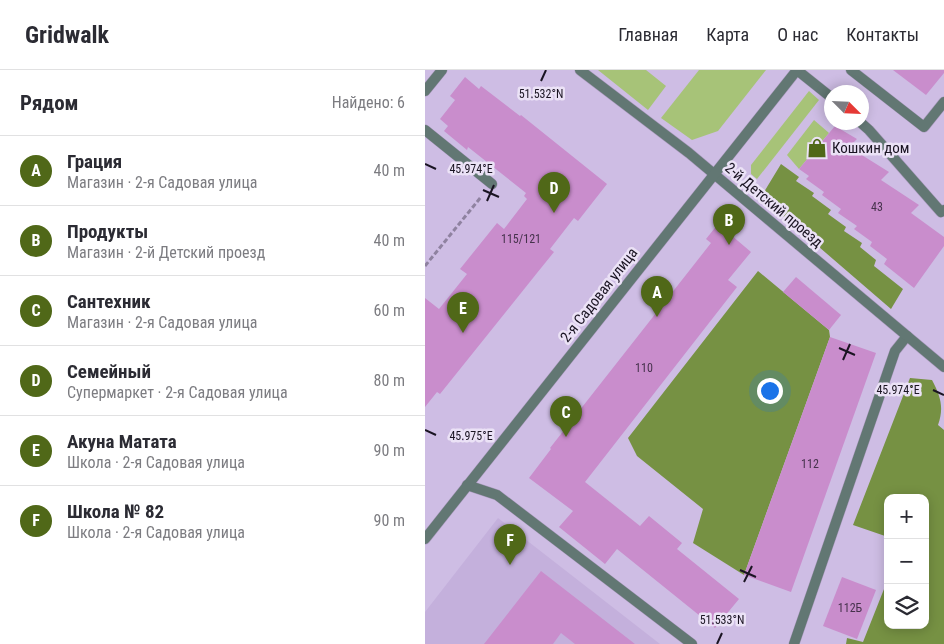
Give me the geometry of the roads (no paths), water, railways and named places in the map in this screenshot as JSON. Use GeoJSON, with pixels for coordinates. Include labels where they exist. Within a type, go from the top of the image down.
{"type":"FeatureCollection","features":[{"type":"Feature","properties":{"kind":"street"},"geometry":{"type":"LineString","coordinates":[[425,91],[442,70]]}},
{"type":"Feature","properties":{"kind":"street","name":"2-й Детский проезд"},"geometry":{"type":"LineString","coordinates":[[580,70],[714,174],[944,367]]}},
{"type":"Feature","properties":{"kind":"street"},"geometry":{"type":"LineString","coordinates":[[797,70],[824,92]]}},
{"type":"Feature","properties":{"kind":"street","name":"2-я Садовая улица"},"geometry":{"type":"LineString","coordinates":[[425,539],[797,70]]}},
{"type":"Feature","properties":{"kind":"street"},"geometry":{"type":"LineString","coordinates":[[851,70],[924,127],[944,102]]}},
{"type":"Feature","properties":{"kind":"street"},"geometry":{"type":"LineString","coordinates":[[425,130],[492,184]]}},
{"type":"Feature","properties":{"kind":"street"},"geometry":{"type":"LineString","coordinates":[[869,130],[941,212],[944,210]]}},
{"type":"Feature","properties":{"kind":"street"},"geometry":{"type":"LineString","coordinates":[[794,644],[895,351],[907,336]]}},
{"type":"Feature","properties":{"kind":"street"},"geometry":{"type":"LineString","coordinates":[[467,485],[497,495],[692,644]]}},
{"type":"Feature","properties":{"kind":"place","name":"Кошкин дом"},"geometry":{"type":"Point","coordinates":[817,148]}},
{"type":"Feature","properties":{"kind":"place","name":"Семейный"},"geometry":{"type":"Point","coordinates":[554,213]}},
{"type":"Feature","properties":{"kind":"place","name":"Продукты"},"geometry":{"type":"Point","coordinates":[729,245]}},
{"type":"Feature","properties":{"kind":"place","name":"Грация"},"geometry":{"type":"Point","coordinates":[657,317]}},
{"type":"Feature","properties":{"kind":"place","name":"Акуна Матата"},"geometry":{"type":"Point","coordinates":[463,333]}},
{"type":"Feature","properties":{"kind":"place","name":"Сантехник"},"geometry":{"type":"Point","coordinates":[566,437]}},
{"type":"Feature","properties":{"kind":"place","name":"Школа № 82"},"geometry":{"type":"Point","coordinates":[510,565]}}]}
